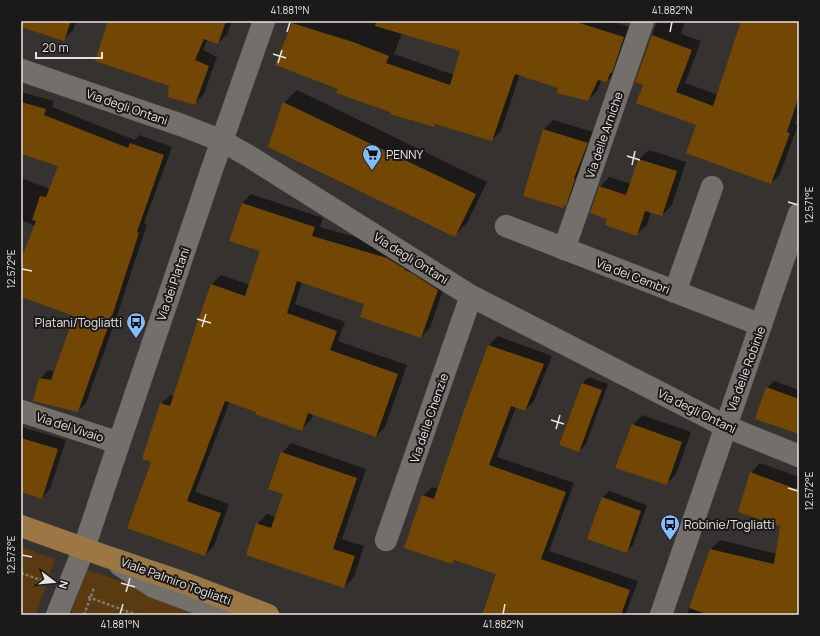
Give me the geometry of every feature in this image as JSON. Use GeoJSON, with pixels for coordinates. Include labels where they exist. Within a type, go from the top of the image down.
{"type":"FeatureCollection","features":[{"type":"Feature","properties":{"kind":"main road","name":"Viale Palmiro Togliatti"},"geometry":{"type":"LineString","coordinates":[[21,526],[184,583],[268,615]]}},
{"type":"Feature","properties":{"kind":"street","name":"Via dei Platani"},"geometry":{"type":"LineString","coordinates":[[57,615],[84,548],[264,21]]}},
{"type":"Feature","properties":{"kind":"street","name":"Via delle Arniche"},"geometry":{"type":"LineString","coordinates":[[564,249],[643,21]]}},
{"type":"Feature","properties":{"kind":"street","name":"Via degli Ontani"},"geometry":{"type":"LineString","coordinates":[[21,70],[184,126],[222,141],[247,155],[472,296],[725,426],[799,456]]}},
{"type":"Feature","properties":{"kind":"street"},"geometry":{"type":"LineString","coordinates":[[675,292],[712,187]]}},
{"type":"Feature","properties":{"kind":"street","name":"Via delle Robinie"},"geometry":{"type":"LineString","coordinates":[[661,615],[799,214]]}},
{"type":"Feature","properties":{"kind":"street","name":"Via dei Cembri"},"geometry":{"type":"LineString","coordinates":[[506,226],[761,326]]}},
{"type":"Feature","properties":{"kind":"street","name":"Via delle Chenzie"},"geometry":{"type":"LineString","coordinates":[[386,540],[472,296]]}},
{"type":"Feature","properties":{"kind":"street","name":"Via del Vivaio"},"geometry":{"type":"LineString","coordinates":[[21,411],[119,443]]}},
{"type":"Feature","properties":{"kind":"street","name":"Viale Palmiro Togliatti"},"geometry":{"type":"LineString","coordinates":[[106,556],[154,587],[208,607],[220,615]]}},
{"type":"Feature","properties":{"kind":"path"},"geometry":{"type":"LineString","coordinates":[[21,573],[47,582]]}},
{"type":"Feature","properties":{"kind":"path"},"geometry":{"type":"LineString","coordinates":[[84,615],[94,586]]}},
{"type":"Feature","properties":{"kind":"path"},"geometry":{"type":"LineString","coordinates":[[84,596],[137,615]]}},
{"type":"Feature","properties":{"kind":"shaded area"},"geometry":{"type":"Polygon","coordinates":[[[21,547],[55,559],[36,615],[21,615],[21,547]]]}},
{"type":"Feature","properties":{"kind":"shaded area"},"geometry":{"type":"Polygon","coordinates":[[[86,569],[206,612],[209,615],[71,615],[86,569]]]}},
{"type":"Feature","properties":{"kind":"building"},"geometry":{"type":"Polygon","coordinates":[[[21,21],[71,21],[64,41],[21,27],[21,21]]]}},
{"type":"Feature","properties":{"kind":"building"},"geometry":{"type":"Polygon","coordinates":[[[108,21],[226,21],[218,44],[204,39],[195,60],[209,66],[195,105],[168,97],[169,86],[95,61],[108,21]]]}},
{"type":"Feature","properties":{"kind":"building"},"geometry":{"type":"Polygon","coordinates":[[[376,21],[573,21],[624,37],[612,73],[610,73],[607,82],[598,80],[588,101],[556,93],[558,88],[515,74],[492,141],[435,124],[434,127],[390,114],[390,112],[336,93],[338,89],[275,65],[292,23],[353,42],[389,56],[386,63],[450,85],[460,51],[375,26],[376,21]]]}},
{"type":"Feature","properties":{"kind":"building"},"geometry":{"type":"Polygon","coordinates":[[[741,21],[799,21],[799,96],[787,132],[790,133],[771,184],[686,153],[696,125],[636,103],[643,85],[635,82],[652,35],[692,50],[676,92],[713,106],[741,21]]]}},
{"type":"Feature","properties":{"kind":"building"},"geometry":{"type":"Polygon","coordinates":[[[21,102],[46,109],[44,115],[128,148],[130,143],[164,155],[137,232],[139,233],[113,313],[78,412],[33,401],[39,378],[51,380],[74,316],[21,297],[21,260],[36,221],[32,220],[40,196],[46,197],[58,166],[21,154],[21,102]]]}},
{"type":"Feature","properties":{"kind":"building","name":"PENNY"},"geometry":{"type":"Polygon","coordinates":[[[283,102],[476,194],[455,237],[268,147],[283,102]]]}},
{"type":"Feature","properties":{"kind":"building"},"geometry":{"type":"Polygon","coordinates":[[[543,129],[588,143],[574,178],[575,179],[566,206],[564,205],[563,208],[523,196],[543,129]]]}},
{"type":"Feature","properties":{"kind":"building"},"geometry":{"type":"Polygon","coordinates":[[[638,159],[677,171],[662,216],[645,211],[637,236],[605,225],[607,219],[590,213],[599,186],[626,195],[638,159]]]}},
{"type":"Feature","properties":{"kind":"building"},"geometry":{"type":"Polygon","coordinates":[[[242,203],[315,227],[312,236],[387,258],[438,290],[421,338],[360,317],[364,304],[297,281],[287,313],[337,331],[330,350],[398,374],[376,437],[308,413],[302,431],[255,414],[256,412],[225,401],[187,501],[221,513],[205,556],[127,528],[151,462],[142,459],[160,403],[170,406],[211,284],[245,296],[260,251],[229,241],[242,203]]]}},
{"type":"Feature","properties":{"kind":"building"},"geometry":{"type":"Polygon","coordinates":[[[488,345],[544,364],[525,411],[511,406],[489,465],[566,492],[541,559],[630,590],[621,615],[482,615],[496,574],[454,560],[452,564],[404,548],[422,495],[434,499],[488,345]]]}},
{"type":"Feature","properties":{"kind":"building"},"geometry":{"type":"Polygon","coordinates":[[[582,383],[602,390],[579,452],[559,445],[582,383]]]}},
{"type":"Feature","properties":{"kind":"building"},"geometry":{"type":"Polygon","coordinates":[[[766,387],[799,399],[799,434],[755,419],[766,387]]]}},
{"type":"Feature","properties":{"kind":"building"},"geometry":{"type":"Polygon","coordinates":[[[632,424],[682,442],[667,485],[615,468],[632,424]]]}},
{"type":"Feature","properties":{"kind":"building"},"geometry":{"type":"Polygon","coordinates":[[[21,438],[58,449],[42,499],[21,492],[21,438]]]}},
{"type":"Feature","properties":{"kind":"building"},"geometry":{"type":"Polygon","coordinates":[[[281,452],[357,478],[333,549],[355,556],[344,588],[246,555],[256,523],[271,528],[283,494],[268,489],[281,452]]]}},
{"type":"Feature","properties":{"kind":"building"},"geometry":{"type":"Polygon","coordinates":[[[750,472],[799,490],[799,615],[709,615],[689,608],[710,549],[774,564],[780,526],[738,512],[750,472]]]}},
{"type":"Feature","properties":{"kind":"building"},"geometry":{"type":"Polygon","coordinates":[[[602,497],[641,511],[627,553],[587,539],[602,497]]]}},
{"type":"Feature","properties":{"kind":"place","name":"PENNY"},"geometry":{"type":"Point","coordinates":[372,171]}},
{"type":"Feature","properties":{"kind":"place","name":"Platani/Togliatti"},"geometry":{"type":"Point","coordinates":[136,339]}},
{"type":"Feature","properties":{"kind":"place","name":"Robinie/Togliatti"},"geometry":{"type":"Point","coordinates":[670,541]}}]}
